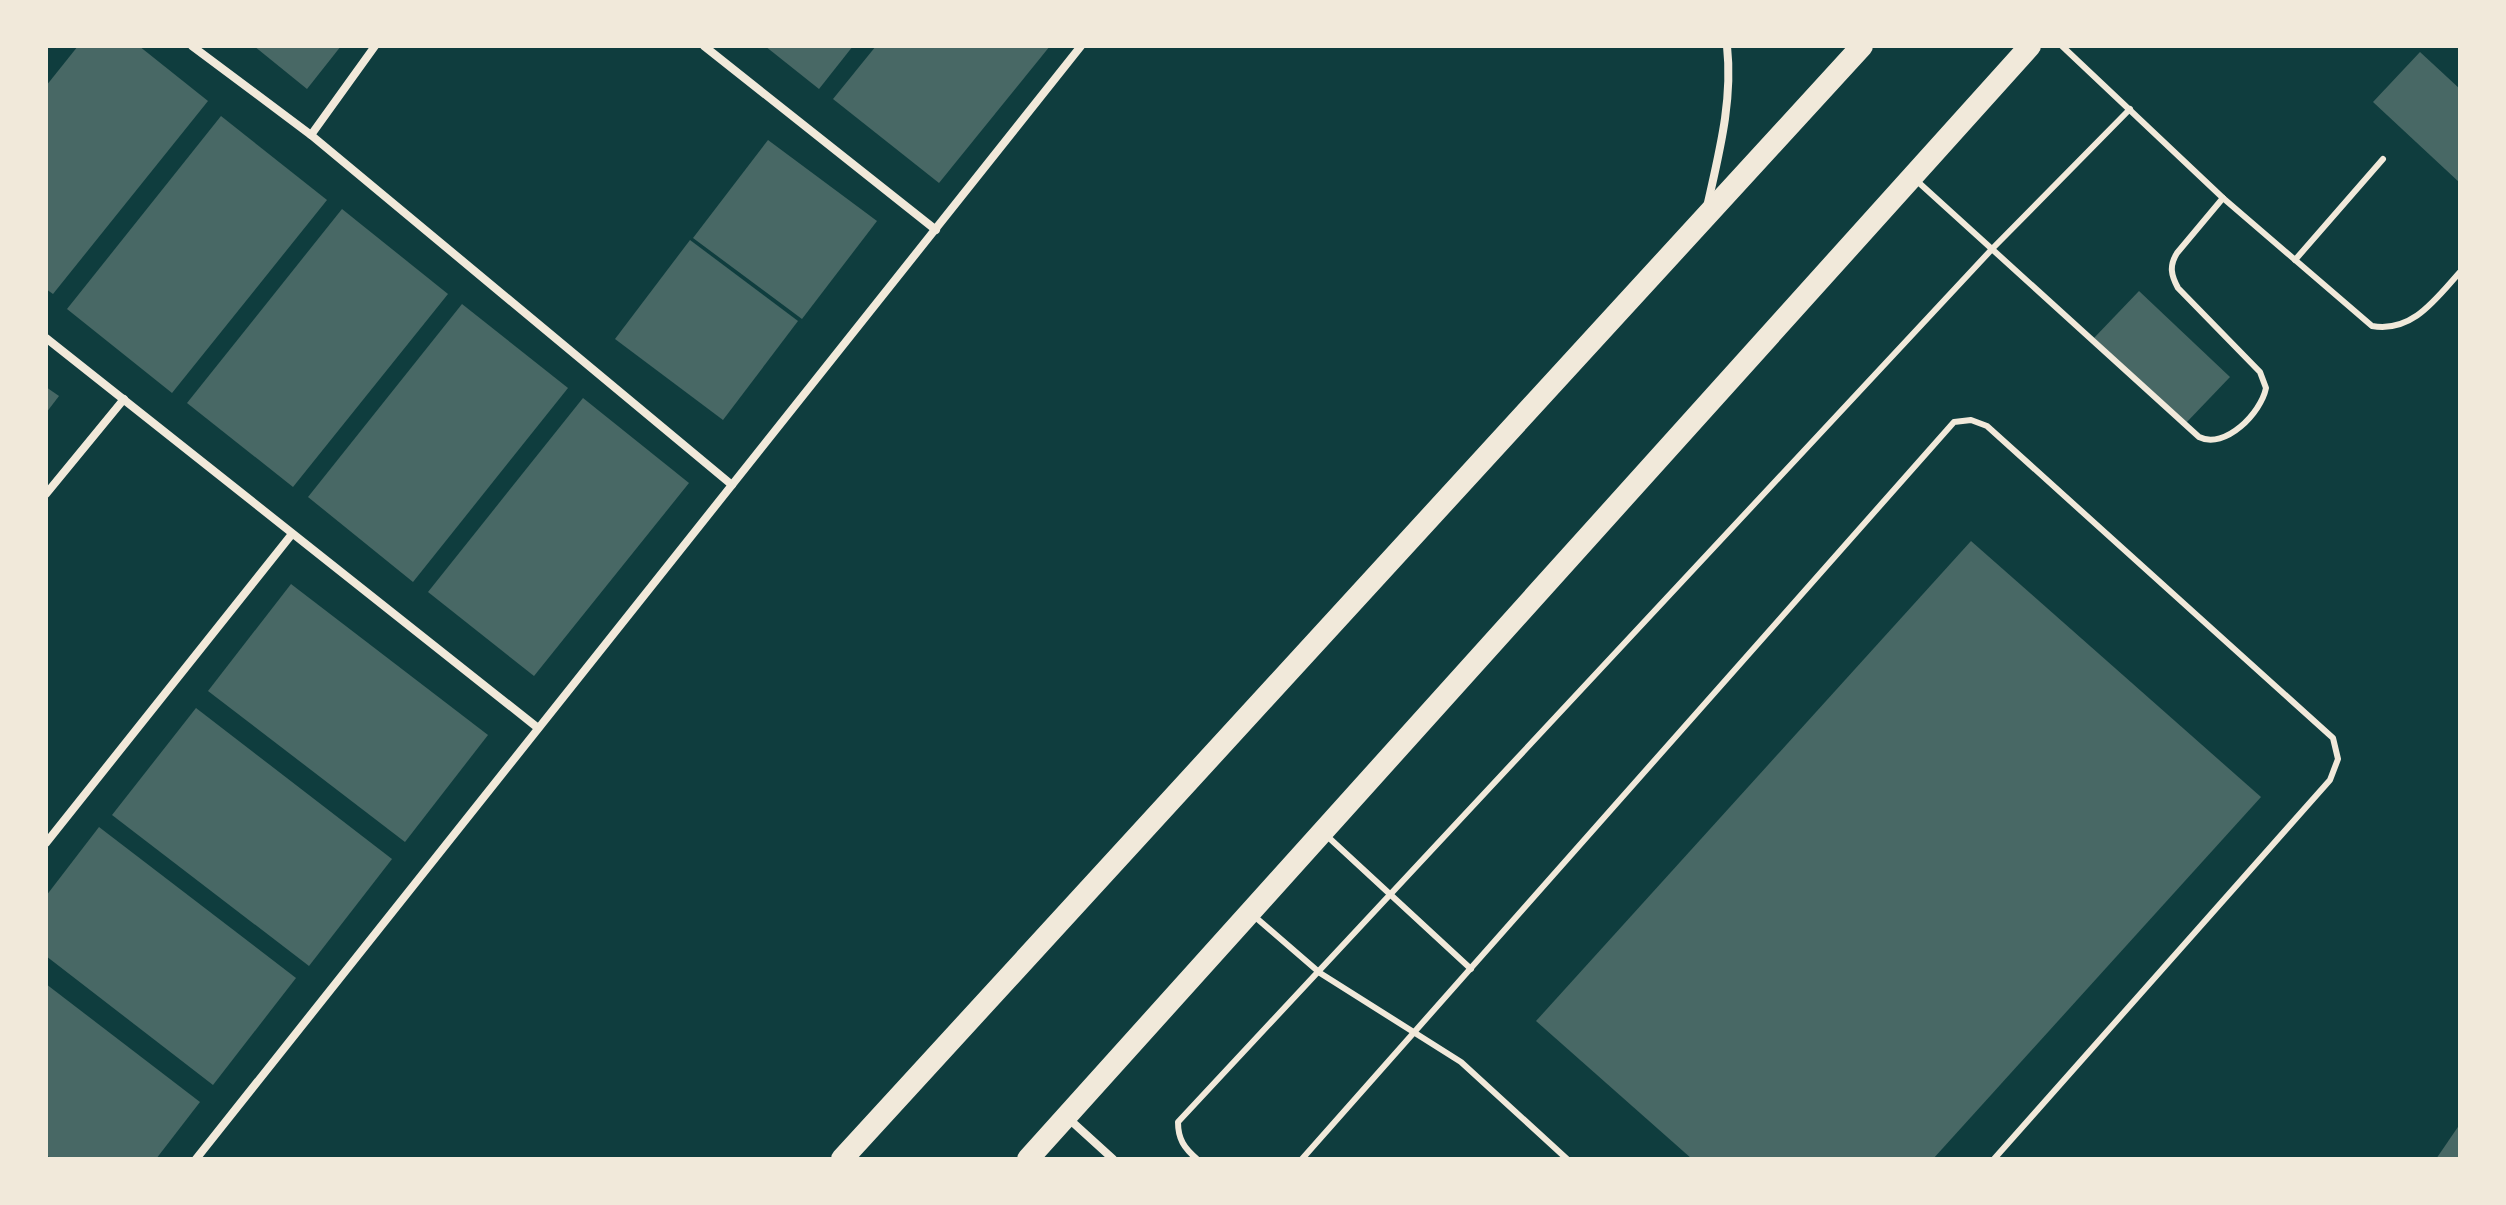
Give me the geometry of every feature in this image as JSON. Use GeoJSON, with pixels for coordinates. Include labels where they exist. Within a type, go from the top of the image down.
{"type":"FeatureCollection","features":[{"type":"Feature","properties":{"kind":"highway"},"geometry":{"type":"LineString","coordinates":[[842,1159],[1862,46]]}},
{"type":"Feature","properties":{"kind":"highway"},"geometry":{"type":"LineString","coordinates":[[1028,1159],[1248,911],[1914,178],[2030,46]]}},
{"type":"Feature","properties":{"kind":"street"},"geometry":{"type":"LineString","coordinates":[[192,46],[311,135],[732,485]]}},
{"type":"Feature","properties":{"kind":"street"},"geometry":{"type":"LineString","coordinates":[[311,135],[375,46]]}},
{"type":"Feature","properties":{"kind":"street"},"geometry":{"type":"LineString","coordinates":[[704,46],[936,230]]}},
{"type":"Feature","properties":{"kind":"street"},"geometry":{"type":"LineString","coordinates":[[196,1159],[1081,46]]}},
{"type":"Feature","properties":{"kind":"street"},"geometry":{"type":"LineString","coordinates":[[1704,220],[1725,125],[1730,79],[1727,46]]}},
{"type":"Feature","properties":{"kind":"street"},"geometry":{"type":"LineString","coordinates":[[46,338],[538,728]]}},
{"type":"Feature","properties":{"kind":"street"},"geometry":{"type":"LineString","coordinates":[[46,494],[124,399]]}},
{"type":"Feature","properties":{"kind":"street"},"geometry":{"type":"LineString","coordinates":[[46,843],[292,534]]}},
{"type":"Feature","properties":{"kind":"street"},"geometry":{"type":"LineString","coordinates":[[1066,1116],[1113,1159]]}},
{"type":"Feature","properties":{"kind":"lane"},"geometry":{"type":"LineString","coordinates":[[2062,46],[2223,198],[2372,326],[2389,329],[2412,321],[2460,272]]}},
{"type":"Feature","properties":{"kind":"lane"},"geometry":{"type":"LineString","coordinates":[[1197,1159],[1186,1150],[1178,1135],[1178,1122],[1993,248],[2130,109]]}},
{"type":"Feature","properties":{"kind":"lane"},"geometry":{"type":"LineString","coordinates":[[2295,260],[2383,159]]}},
{"type":"Feature","properties":{"kind":"lane"},"geometry":{"type":"LineString","coordinates":[[1914,178],[2199,437],[2221,441],[2260,403],[2266,388],[2265,379],[2178,288],[2172,275],[2172,262],[2223,198]]}},
{"type":"Feature","properties":{"kind":"lane"},"geometry":{"type":"LineString","coordinates":[[1302,1159],[1954,422],[1971,420],[1987,426],[2333,738],[2338,759],[2330,780],[1994,1159]]}},
{"type":"Feature","properties":{"kind":"lane"},"geometry":{"type":"LineString","coordinates":[[1321,830],[1471,969]]}},
{"type":"Feature","properties":{"kind":"lane"},"geometry":{"type":"LineString","coordinates":[[1248,911],[1320,973],[1461,1062],[1567,1159]]}},
{"type":"Feature","properties":{"kind":"building"},"geometry":{"type":"Polygon","coordinates":[[[78,46],[139,46],[208,101],[53,294],[46,289],[46,86],[78,46]]]}},
{"type":"Feature","properties":{"kind":"building"},"geometry":{"type":"Polygon","coordinates":[[[254,46],[341,46],[307,89],[254,46]]]}},
{"type":"Feature","properties":{"kind":"building"},"geometry":{"type":"Polygon","coordinates":[[[765,46],[853,46],[819,89],[765,46]]]}},
{"type":"Feature","properties":{"kind":"building"},"geometry":{"type":"Polygon","coordinates":[[[876,46],[1050,46],[939,183],[833,99],[876,46]]]}},
{"type":"Feature","properties":{"kind":"building"},"geometry":{"type":"Polygon","coordinates":[[[2420,52],[2460,89],[2460,183],[2373,102],[2420,52]]]}},
{"type":"Feature","properties":{"kind":"building"},"geometry":{"type":"Polygon","coordinates":[[[221,116],[327,200],[172,393],[67,309],[221,116]]]}},
{"type":"Feature","properties":{"kind":"building"},"geometry":{"type":"Polygon","coordinates":[[[768,140],[877,221],[802,319],[693,238],[768,140]]]}},
{"type":"Feature","properties":{"kind":"building"},"geometry":{"type":"Polygon","coordinates":[[[342,209],[448,294],[293,487],[187,403],[342,209]]]}},
{"type":"Feature","properties":{"kind":"building"},"geometry":{"type":"Polygon","coordinates":[[[690,240],[798,321],[723,420],[615,339],[690,240]]]}},
{"type":"Feature","properties":{"kind":"building"},"geometry":{"type":"Polygon","coordinates":[[[2139,291],[2230,377],[2185,424],[2094,338],[2139,291]]]}},
{"type":"Feature","properties":{"kind":"building"},"geometry":{"type":"Polygon","coordinates":[[[462,304],[568,388],[413,582],[308,497],[462,304]]]}},
{"type":"Feature","properties":{"kind":"building"},"geometry":{"type":"Polygon","coordinates":[[[46,387],[59,396],[46,413],[46,387]]]}},
{"type":"Feature","properties":{"kind":"building"},"geometry":{"type":"Polygon","coordinates":[[[583,398],[689,483],[534,676],[428,592],[583,398]]]}},
{"type":"Feature","properties":{"kind":"building"},"geometry":{"type":"Polygon","coordinates":[[[1971,541],[2261,797],[1933,1159],[1692,1159],[1536,1021],[1971,541]]]}},
{"type":"Feature","properties":{"kind":"building"},"geometry":{"type":"Polygon","coordinates":[[[291,584],[488,735],[405,842],[208,691],[291,584]]]}},
{"type":"Feature","properties":{"kind":"building"},"geometry":{"type":"Polygon","coordinates":[[[196,708],[392,859],[309,966],[112,815],[196,708]]]}},
{"type":"Feature","properties":{"kind":"building"},"geometry":{"type":"Polygon","coordinates":[[[99,827],[296,978],[213,1085],[46,956],[46,896],[99,827]]]}},
{"type":"Feature","properties":{"kind":"building"},"geometry":{"type":"Polygon","coordinates":[[[46,984],[200,1102],[156,1159],[52,1159],[46,1155],[46,984]]]}},
{"type":"Feature","properties":{"kind":"building"},"geometry":{"type":"Polygon","coordinates":[[[2460,1124],[2460,1159],[2436,1159],[2460,1124]]]}}]}
